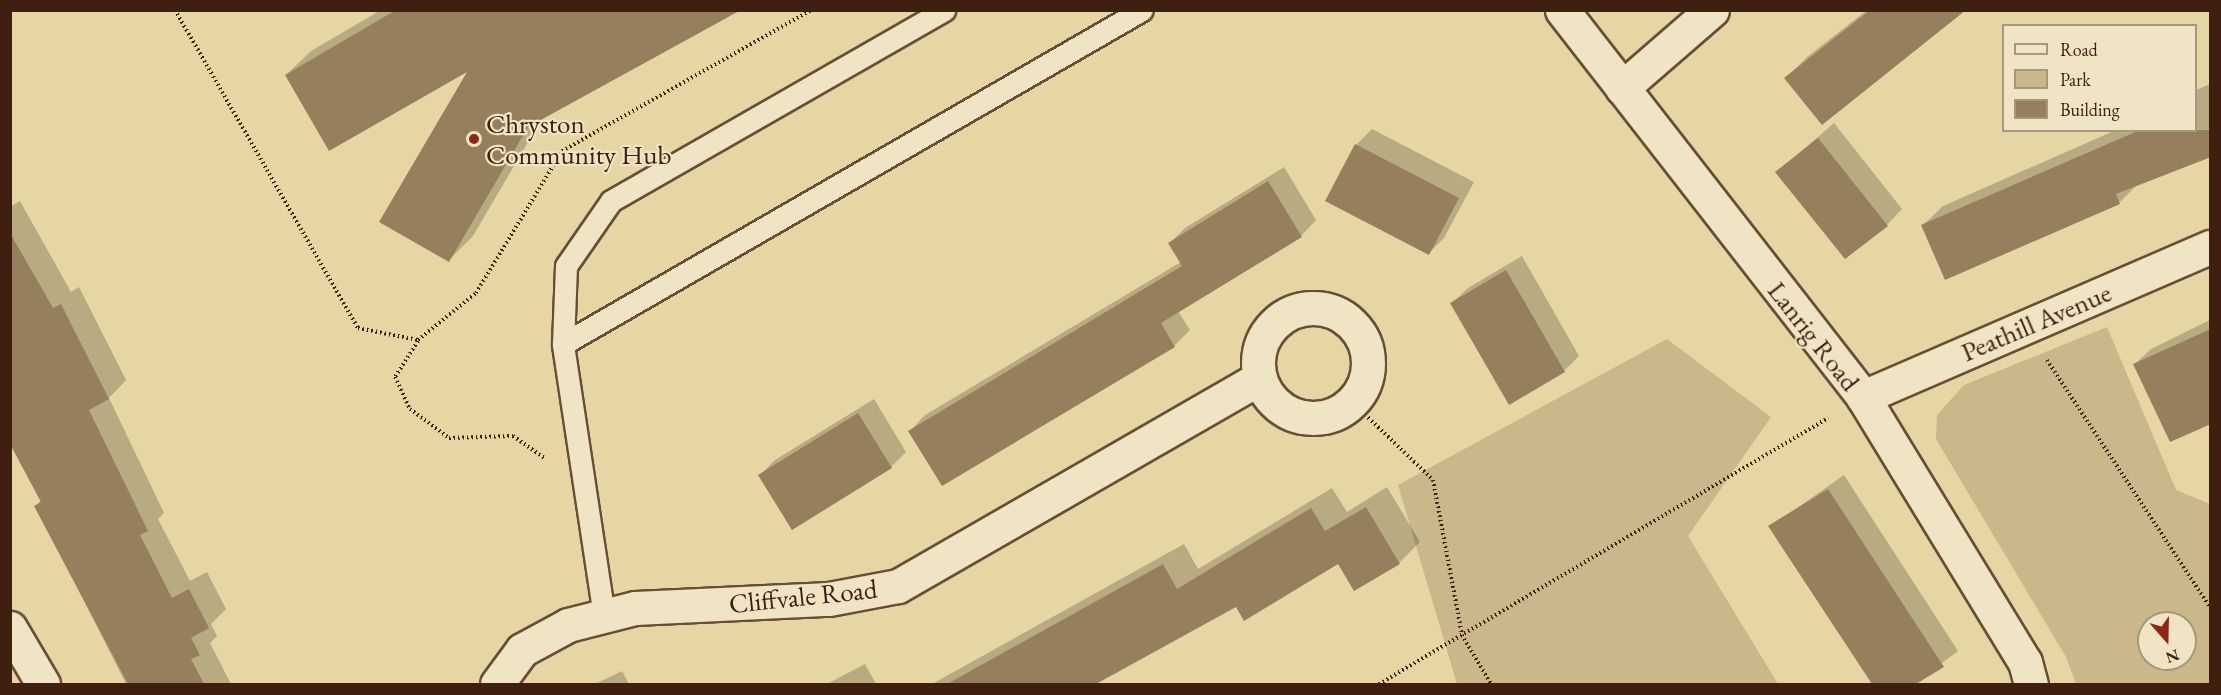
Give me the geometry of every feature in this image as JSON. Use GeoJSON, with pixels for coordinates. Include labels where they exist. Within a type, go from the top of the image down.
{"type":"FeatureCollection","features":[{"type":"Feature","properties":{"kind":"street","name":"Lanrig Road"},"geometry":{"type":"LineString","coordinates":[[1562,10],[1863,398],[2025,662],[2031,684]]}},
{"type":"Feature","properties":{"kind":"street"},"geometry":{"type":"LineString","coordinates":[[1622,88],[1712,10]]}},
{"type":"Feature","properties":{"kind":"street","name":"Peathill Avenue"},"geometry":{"type":"LineString","coordinates":[[1863,398],[2211,248]]}},
{"type":"Feature","properties":{"kind":"street"},"geometry":{"type":"LineString","coordinates":[[1298,310],[1332,311],[1359,332],[1366,349],[1363,387],[1352,402],[1317,418],[1298,417],[1267,395],[1259,378],[1260,344],[1269,328],[1298,310]]}},
{"type":"Feature","properties":{"kind":"street","name":"Cliffvale Road"},"geometry":{"type":"LineString","coordinates":[[497,684],[522,650],[568,625],[635,608],[829,599],[898,586],[1259,378]]}},
{"type":"Feature","properties":{"kind":"street"},"geometry":{"type":"LineString","coordinates":[[10,628],[43,684]]}},
{"type":"Feature","properties":{"kind":"lane"},"geometry":{"type":"LineString","coordinates":[[604,616],[563,344],[566,266],[611,201],[944,10]]}},
{"type":"Feature","properties":{"kind":"lane"},"geometry":{"type":"LineString","coordinates":[[563,344],[1142,10]]}},
{"type":"Feature","properties":{"kind":"path"},"geometry":{"type":"LineString","coordinates":[[175,10],[358,328],[418,340]]}},
{"type":"Feature","properties":{"kind":"path"},"geometry":{"type":"LineString","coordinates":[[552,463],[513,436],[449,438],[410,409],[395,377],[418,340],[476,293],[562,151],[811,10]]}},
{"type":"Feature","properties":{"kind":"path"},"geometry":{"type":"LineString","coordinates":[[2025,327],[2211,607]]}},
{"type":"Feature","properties":{"kind":"path"},"geometry":{"type":"LineString","coordinates":[[1379,684],[1863,398]]}},
{"type":"Feature","properties":{"kind":"path"},"geometry":{"type":"LineString","coordinates":[[1352,402],[1433,480],[1462,635],[1491,684]]}},
{"type":"Feature","properties":{"kind":"green space"},"geometry":{"type":"Polygon","coordinates":[[[2107,327],[2176,490],[2210,504],[2210,684],[2076,684],[2066,657],[1936,439],[1937,415],[1964,385],[2107,327]]]}},
{"type":"Feature","properties":{"kind":"green space"},"geometry":{"type":"Polygon","coordinates":[[[1667,339],[1771,417],[1688,536],[1778,684],[1457,684],[1398,485],[1667,339]]]}},
{"type":"Feature","properties":{"kind":"building","name":"Chryston Community Hub"},"geometry":{"type":"Polygon","coordinates":[[[396,10],[741,10],[528,127],[449,262],[379,222],[467,72],[329,151],[285,75],[396,10]]]}},
{"type":"Feature","properties":{"kind":"building"},"geometry":{"type":"Polygon","coordinates":[[[1870,10],[1966,10],[1822,125],[1784,78],[1870,10]]]}},
{"type":"Feature","properties":{"kind":"building"},"geometry":{"type":"Polygon","coordinates":[[[2211,130],[2211,157],[2116,194],[2120,204],[1945,280],[1921,225],[2135,132],[2211,130]]]}},
{"type":"Feature","properties":{"kind":"building"},"geometry":{"type":"Polygon","coordinates":[[[1818,138],[1888,226],[1845,259],[1775,172],[1818,138]]]}},
{"type":"Feature","properties":{"kind":"building"},"geometry":{"type":"Polygon","coordinates":[[[1355,144],[1459,198],[1429,255],[1325,201],[1355,144]]]}},
{"type":"Feature","properties":{"kind":"building"},"geometry":{"type":"Polygon","coordinates":[[[1268,181],[1302,237],[1161,323],[1175,347],[942,486],[908,431],[1182,266],[1168,243],[1268,181]]]}},
{"type":"Feature","properties":{"kind":"building"},"geometry":{"type":"Polygon","coordinates":[[[10,233],[53,308],[61,304],[109,399],[89,410],[148,531],[140,535],[172,598],[189,589],[209,628],[191,638],[200,655],[191,659],[204,684],[128,684],[34,506],[41,502],[10,444],[10,233]]]}},
{"type":"Feature","properties":{"kind":"building"},"geometry":{"type":"Polygon","coordinates":[[[1506,270],[1565,372],[1509,405],[1450,303],[1506,270]]]}},
{"type":"Feature","properties":{"kind":"building"},"geometry":{"type":"Polygon","coordinates":[[[2211,329],[2211,424],[2170,442],[2133,364],[2211,329]]]}},
{"type":"Feature","properties":{"kind":"building"},"geometry":{"type":"Polygon","coordinates":[[[858,413],[892,468],[792,530],[758,475],[858,413]]]}},
{"type":"Feature","properties":{"kind":"building"},"geometry":{"type":"Polygon","coordinates":[[[1828,489],[1944,667],[1916,684],[1872,684],[1768,526],[1828,489]]]}},
{"type":"Feature","properties":{"kind":"building"},"geometry":{"type":"Polygon","coordinates":[[[1366,507],[1400,564],[1354,591],[1338,564],[1244,621],[1236,607],[1096,684],[947,684],[1163,564],[1177,589],[1311,508],[1325,531],[1366,507]]]}},
{"type":"Feature","properties":{"kind":"place","name":"Chryston Community Hub"},"geometry":{"type":"Point","coordinates":[474,139]}}]}
